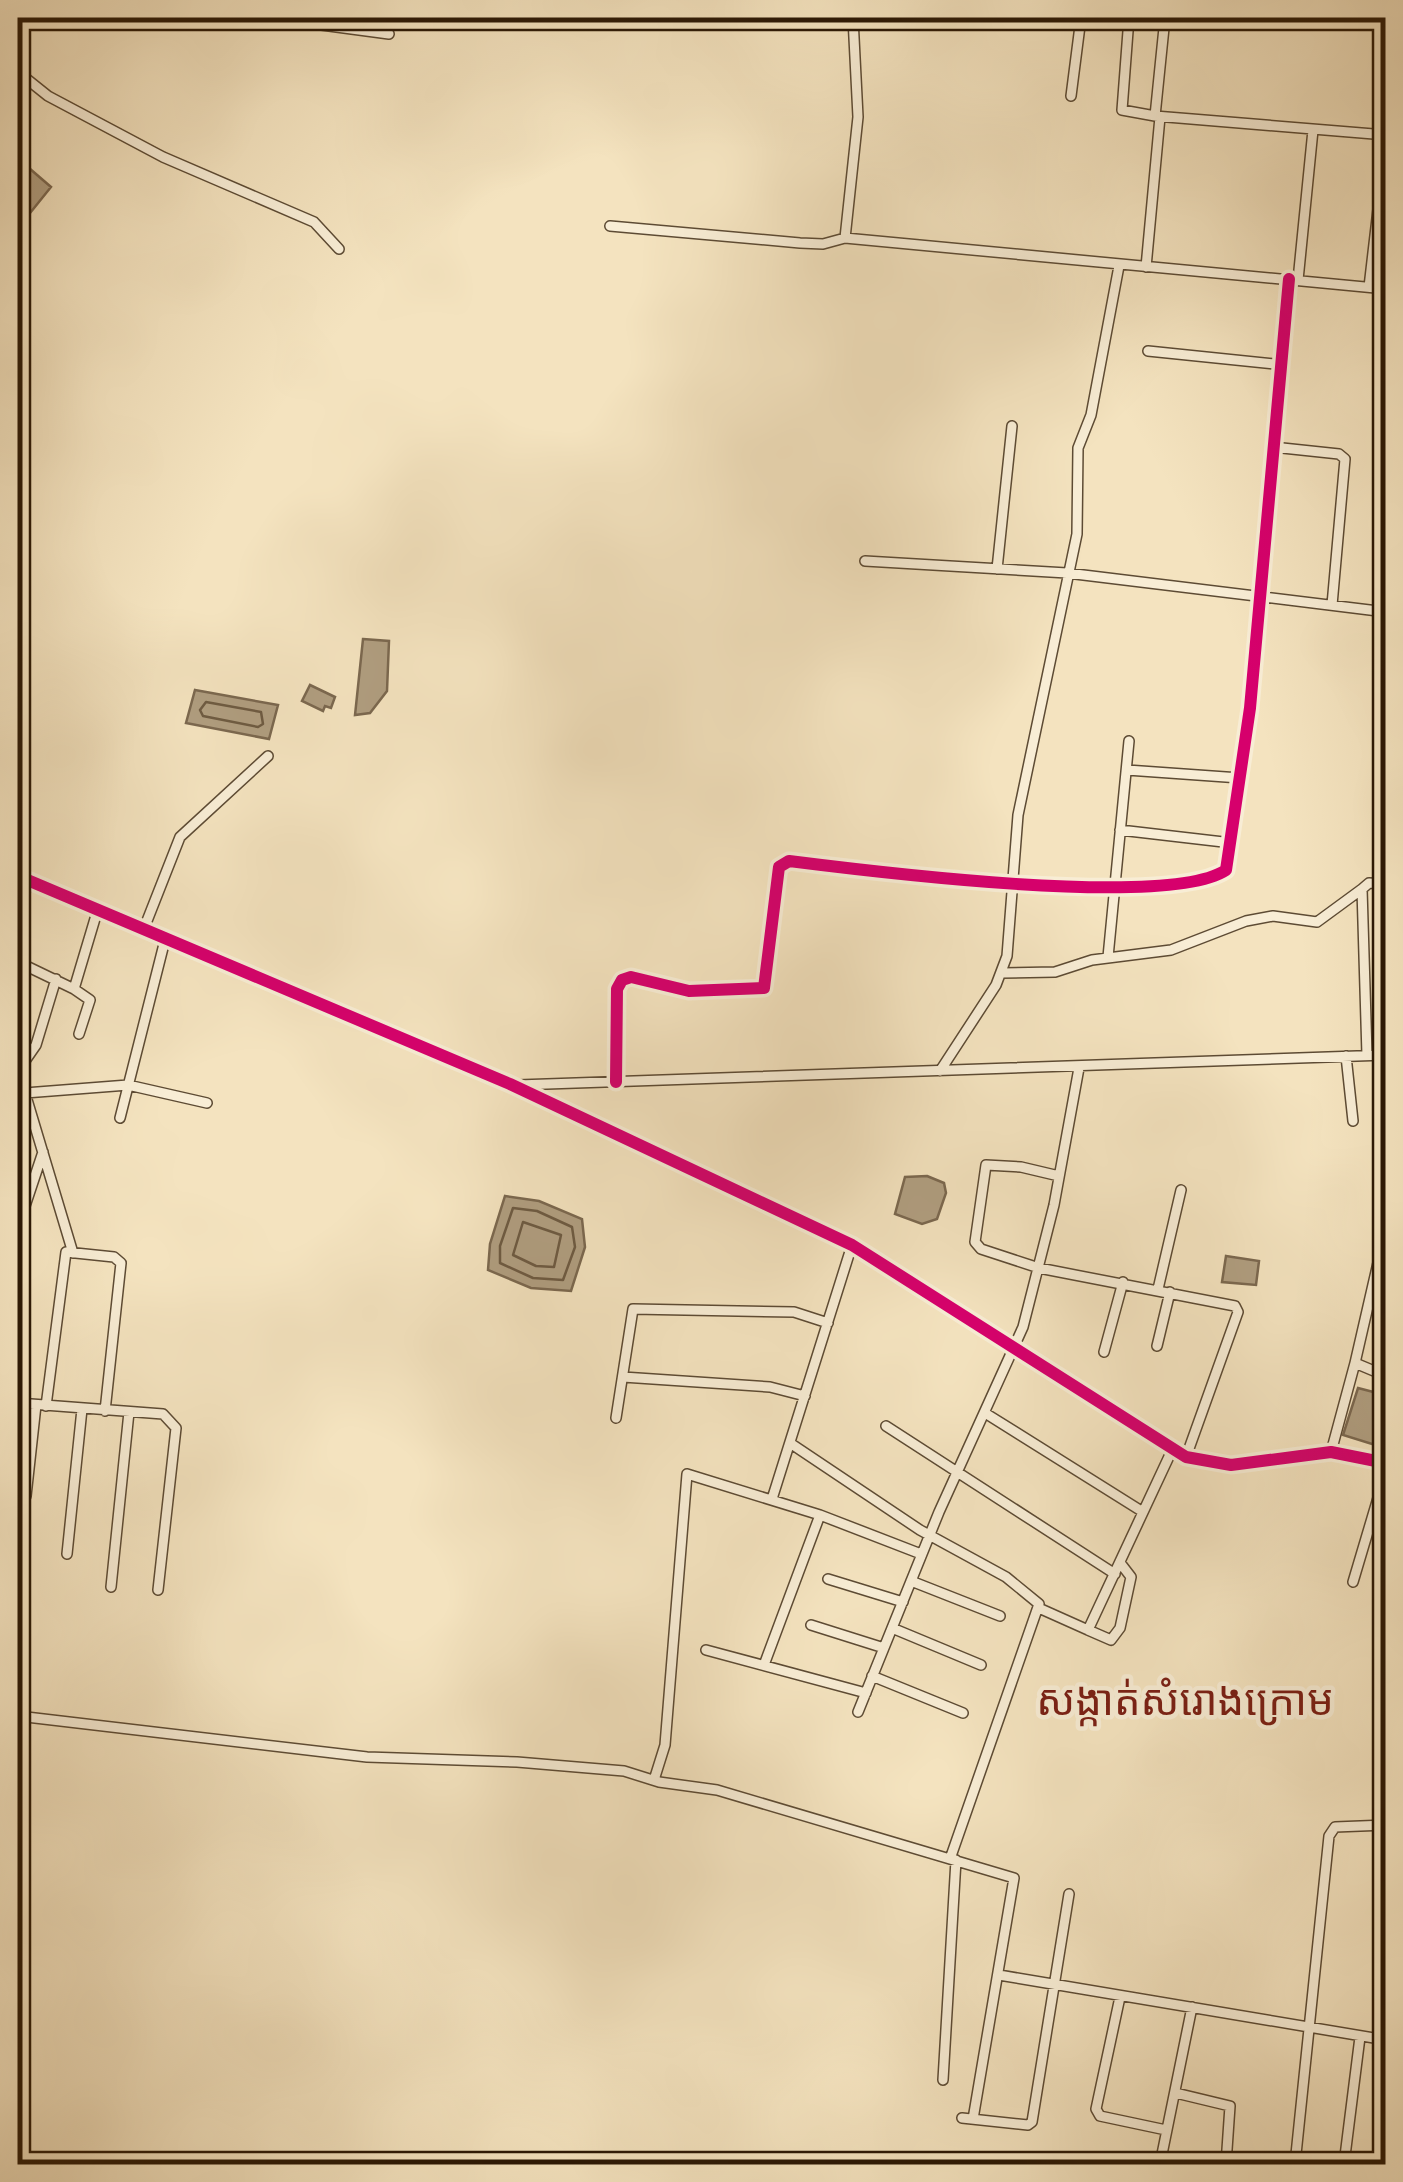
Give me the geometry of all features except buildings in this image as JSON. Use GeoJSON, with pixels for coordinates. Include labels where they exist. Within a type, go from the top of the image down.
{"type":"FeatureCollection","features":[{"type":"Feature","properties":{"kind":"street"},"geometry":{"type":"LineString","coordinates":[[270,18],[388,34]]}},
{"type":"Feature","properties":{"kind":"street"},"geometry":{"type":"LineString","coordinates":[[845,238],[858,117],[853,18]]}},
{"type":"Feature","properties":{"kind":"street"},"geometry":{"type":"LineString","coordinates":[[1071,96],[1081,18]]}},
{"type":"Feature","properties":{"kind":"street"},"geometry":{"type":"LineString","coordinates":[[1129,18],[1121,109],[1158,117],[1386,138],[1370,287]]}},
{"type":"Feature","properties":{"kind":"street"},"geometry":{"type":"LineString","coordinates":[[1146,266],[1165,18]]}},
{"type":"Feature","properties":{"kind":"street"},"geometry":{"type":"LineString","coordinates":[[18,72],[48,96],[163,157],[314,222],[339,250]]}},
{"type":"Feature","properties":{"kind":"street"},"geometry":{"type":"LineString","coordinates":[[616,1082],[616,990],[622,980],[631,977],[689,991],[764,988],[772,897],[779,866],[789,861],[1112,888],[1218,875],[1228,865],[1273,447],[1313,130]]}},
{"type":"Feature","properties":{"kind":"street"},"geometry":{"type":"LineString","coordinates":[[610,226],[823,244],[845,238],[1386,289]]}},
{"type":"Feature","properties":{"kind":"street"},"geometry":{"type":"LineString","coordinates":[[940,1071],[1002,973],[1031,736],[1078,527],[1078,448],[1091,415],[1119,266]]}},
{"type":"Feature","properties":{"kind":"street"},"geometry":{"type":"LineString","coordinates":[[1148,352],[1284,365]]}},
{"type":"Feature","properties":{"kind":"street"},"geometry":{"type":"LineString","coordinates":[[997,569],[1012,426]]}},
{"type":"Feature","properties":{"kind":"street"},"geometry":{"type":"LineString","coordinates":[[1273,447],[1339,454],[1345,459],[1332,605]]}},
{"type":"Feature","properties":{"kind":"street"},"geometry":{"type":"LineString","coordinates":[[866,561],[1067,573],[1386,612]]}},
{"type":"Feature","properties":{"kind":"street"},"geometry":{"type":"LineString","coordinates":[[1108,957],[1129,740]]}},
{"type":"Feature","properties":{"kind":"street"},"geometry":{"type":"LineString","coordinates":[[143,931],[180,837],[268,756]]}},
{"type":"Feature","properties":{"kind":"street"},"geometry":{"type":"LineString","coordinates":[[1127,770],[1240,778]]}},
{"type":"Feature","properties":{"kind":"street"},"geometry":{"type":"LineString","coordinates":[[1120,830],[1232,843]]}},
{"type":"Feature","properties":{"kind":"street"},"geometry":{"type":"LineString","coordinates":[[18,876],[510,1084],[852,1246],[1186,1457],[1231,1466],[1331,1452],[1386,1463]]}},
{"type":"Feature","properties":{"kind":"street"},"geometry":{"type":"LineString","coordinates":[[18,895],[33,883]]}},
{"type":"Feature","properties":{"kind":"street"},"geometry":{"type":"LineString","coordinates":[[1002,973],[1055,972],[1108,957],[1171,950],[1246,921],[1272,916],[1317,922],[1369,884],[1386,884]]}},
{"type":"Feature","properties":{"kind":"street"},"geometry":{"type":"LineString","coordinates":[[1362,889],[1367,1055]]}},
{"type":"Feature","properties":{"kind":"street"},"geometry":{"type":"LineString","coordinates":[[74,989],[97,912]]}},
{"type":"Feature","properties":{"kind":"street"},"geometry":{"type":"LineString","coordinates":[[120,1118],[165,940]]}},
{"type":"Feature","properties":{"kind":"street"},"geometry":{"type":"LineString","coordinates":[[18,962],[90,1000],[79,1034]]}},
{"type":"Feature","properties":{"kind":"street"},"geometry":{"type":"LineString","coordinates":[[56,979],[36,1046],[18,1071],[74,1253]]}},
{"type":"Feature","properties":{"kind":"street"},"geometry":{"type":"LineString","coordinates":[[510,1084],[1386,1055]]}},
{"type":"Feature","properties":{"kind":"street"},"geometry":{"type":"LineString","coordinates":[[1346,1056],[1353,1122]]}},
{"type":"Feature","properties":{"kind":"street"},"geometry":{"type":"LineString","coordinates":[[858,1712],[921,1554],[1015,1346],[1039,1268],[1080,1068]]}},
{"type":"Feature","properties":{"kind":"street"},"geometry":{"type":"LineString","coordinates":[[24,1093],[128,1085],[207,1103]]}},
{"type":"Feature","properties":{"kind":"street"},"geometry":{"type":"LineString","coordinates":[[18,1228],[44,1149]]}},
{"type":"Feature","properties":{"kind":"street"},"geometry":{"type":"LineString","coordinates":[[1059,1176],[997,1163],[986,1165],[974,1242],[992,1254],[1039,1268],[1235,1306],[1238,1312],[1186,1457]]}},
{"type":"Feature","properties":{"kind":"street"},"geometry":{"type":"LineString","coordinates":[[1158,1289],[1181,1190]]}},
{"type":"Feature","properties":{"kind":"street"},"geometry":{"type":"LineString","coordinates":[[1331,1452],[1386,1228]]}},
{"type":"Feature","properties":{"kind":"street"},"geometry":{"type":"LineString","coordinates":[[772,1500],[852,1246]]}},
{"type":"Feature","properties":{"kind":"street"},"geometry":{"type":"LineString","coordinates":[[26,1496],[63,1253],[114,1258],[120,1263],[105,1410]]}},
{"type":"Feature","properties":{"kind":"street"},"geometry":{"type":"LineString","coordinates":[[1372,1281],[1386,1285]]}},
{"type":"Feature","properties":{"kind":"street"},"geometry":{"type":"LineString","coordinates":[[1104,1352],[1123,1282]]}},
{"type":"Feature","properties":{"kind":"street"},"geometry":{"type":"LineString","coordinates":[[1157,1346],[1170,1292]]}},
{"type":"Feature","properties":{"kind":"street"},"geometry":{"type":"LineString","coordinates":[[616,1418],[633,1309],[794,1312],[828,1324]]}},
{"type":"Feature","properties":{"kind":"street"},"geometry":{"type":"LineString","coordinates":[[1355,1363],[1386,1376]]}},
{"type":"Feature","properties":{"kind":"street"},"geometry":{"type":"LineString","coordinates":[[623,1377],[770,1387],[805,1396]]}},
{"type":"Feature","properties":{"kind":"street"},"geometry":{"type":"LineString","coordinates":[[18,1403],[163,1414],[176,1428],[158,1590]]}},
{"type":"Feature","properties":{"kind":"street"},"geometry":{"type":"LineString","coordinates":[[67,1554],[82,1409]]}},
{"type":"Feature","properties":{"kind":"street"},"geometry":{"type":"LineString","coordinates":[[110,1587],[128,1412]]}},
{"type":"Feature","properties":{"kind":"street"},"geometry":{"type":"LineString","coordinates":[[985,1413],[1142,1512]]}},
{"type":"Feature","properties":{"kind":"street"},"geometry":{"type":"LineString","coordinates":[[886,1426],[1115,1574]]}},
{"type":"Feature","properties":{"kind":"street"},"geometry":{"type":"LineString","coordinates":[[790,1443],[930,1535],[1006,1577],[1038,1600],[1041,1608],[953,1860],[944,2080]]}},
{"type":"Feature","properties":{"kind":"street"},"geometry":{"type":"LineString","coordinates":[[1088,1630],[1173,1448]]}},
{"type":"Feature","properties":{"kind":"street"},"geometry":{"type":"LineString","coordinates":[[1353,1582],[1386,1472]]}},
{"type":"Feature","properties":{"kind":"street"},"geometry":{"type":"LineString","coordinates":[[654,1780],[665,1745],[686,1474],[820,1515],[921,1554]]}},
{"type":"Feature","properties":{"kind":"street"},"geometry":{"type":"LineString","coordinates":[[764,1666],[820,1515]]}},
{"type":"Feature","properties":{"kind":"street"},"geometry":{"type":"LineString","coordinates":[[1041,1608],[1111,1640],[1120,1628],[1130,1577],[1121,1564]]}},
{"type":"Feature","properties":{"kind":"street"},"geometry":{"type":"LineString","coordinates":[[828,1579],[902,1602]]}},
{"type":"Feature","properties":{"kind":"street"},"geometry":{"type":"LineString","coordinates":[[911,1581],[1000,1616]]}},
{"type":"Feature","properties":{"kind":"street"},"geometry":{"type":"LineString","coordinates":[[811,1626],[884,1648]]}},
{"type":"Feature","properties":{"kind":"street"},"geometry":{"type":"LineString","coordinates":[[892,1628],[981,1664]]}},
{"type":"Feature","properties":{"kind":"street"},"geometry":{"type":"LineString","coordinates":[[706,1650],[866,1693]]}},
{"type":"Feature","properties":{"kind":"street"},"geometry":{"type":"LineString","coordinates":[[872,1676],[963,1713]]}},
{"type":"Feature","properties":{"kind":"street"},"geometry":{"type":"LineString","coordinates":[[18,1716],[367,1757],[517,1762],[624,1771],[717,1790],[1014,1878],[974,2119]]}},
{"type":"Feature","properties":{"kind":"street"},"geometry":{"type":"LineString","coordinates":[[1295,2164],[1329,1836],[1336,1827],[1386,1825]]}},
{"type":"Feature","properties":{"kind":"street"},"geometry":{"type":"LineString","coordinates":[[962,2118],[1028,2126],[1032,2122],[1069,1894]]}},
{"type":"Feature","properties":{"kind":"street"},"geometry":{"type":"LineString","coordinates":[[999,1975],[1386,2040]]}},
{"type":"Feature","properties":{"kind":"street"},"geometry":{"type":"LineString","coordinates":[[1120,1997],[1096,2108],[1100,2116],[1166,2130]]}},
{"type":"Feature","properties":{"kind":"street"},"geometry":{"type":"LineString","coordinates":[[1160,2164],[1192,2007]]}},
{"type":"Feature","properties":{"kind":"street"},"geometry":{"type":"LineString","coordinates":[[1344,2164],[1360,2037]]}},
{"type":"Feature","properties":{"kind":"street"},"geometry":{"type":"LineString","coordinates":[[1176,2093],[1230,2106],[1226,2164]]}},
{"type":"Feature","properties":{"kind":"water"},"geometry":{"type":"Polygon","coordinates":[[[29,168],[51,187],[18,228],[18,176],[29,168]]]}},
{"type":"Feature","properties":{"kind":"water"},"geometry":{"type":"Polygon","coordinates":[[[363,639],[389,641],[387,691],[370,713],[355,715],[363,639]]]}},
{"type":"Feature","properties":{"kind":"water"},"geometry":{"type":"Polygon","coordinates":[[[310,685],[335,697],[331,708],[325,706],[323,711],[302,701],[310,685]]]}},
{"type":"Feature","properties":{"kind":"water"},"geometry":{"type":"Polygon","coordinates":[[[195,690],[278,705],[269,739],[186,723],[195,690]]]}},
{"type":"Feature","properties":{"kind":"water"},"geometry":{"type":"Polygon","coordinates":[[[927,1176],[944,1183],[946,1193],[937,1219],[922,1224],[895,1214],[905,1177],[927,1176]]]}},
{"type":"Feature","properties":{"kind":"water"},"geometry":{"type":"Polygon","coordinates":[[[505,1196],[539,1201],[582,1219],[585,1247],[571,1291],[531,1288],[488,1270],[490,1244],[505,1196]]]}},
{"type":"Feature","properties":{"kind":"water"},"geometry":{"type":"Polygon","coordinates":[[[1226,1256],[1259,1261],[1256,1285],[1222,1282],[1226,1256]]]}},
{"type":"Feature","properties":{"kind":"water"},"geometry":{"type":"Polygon","coordinates":[[[1358,1388],[1385,1395],[1385,1448],[1343,1435],[1358,1388]]]}},
{"type":"Feature","properties":{"kind":"cycle path"},"geometry":{"type":"LineString","coordinates":[[616,1082],[617,989],[622,980],[631,977],[689,991],[764,988],[779,867],[789,861],[947,879],[1083,887],[1194,881],[1226,870],[1250,708],[1289,279]]}},
{"type":"Feature","properties":{"kind":"cycle path"},"geometry":{"type":"LineString","coordinates":[[18,876],[510,1084],[852,1245],[1186,1457],[1231,1465],[1331,1452],[1386,1463]]}},
{"type":"Feature","properties":{"kind":"district","name":"សង្កាត់សំរោងក្រោម"},"geometry":{"type":"Point","coordinates":[1185,1700]}}]}
